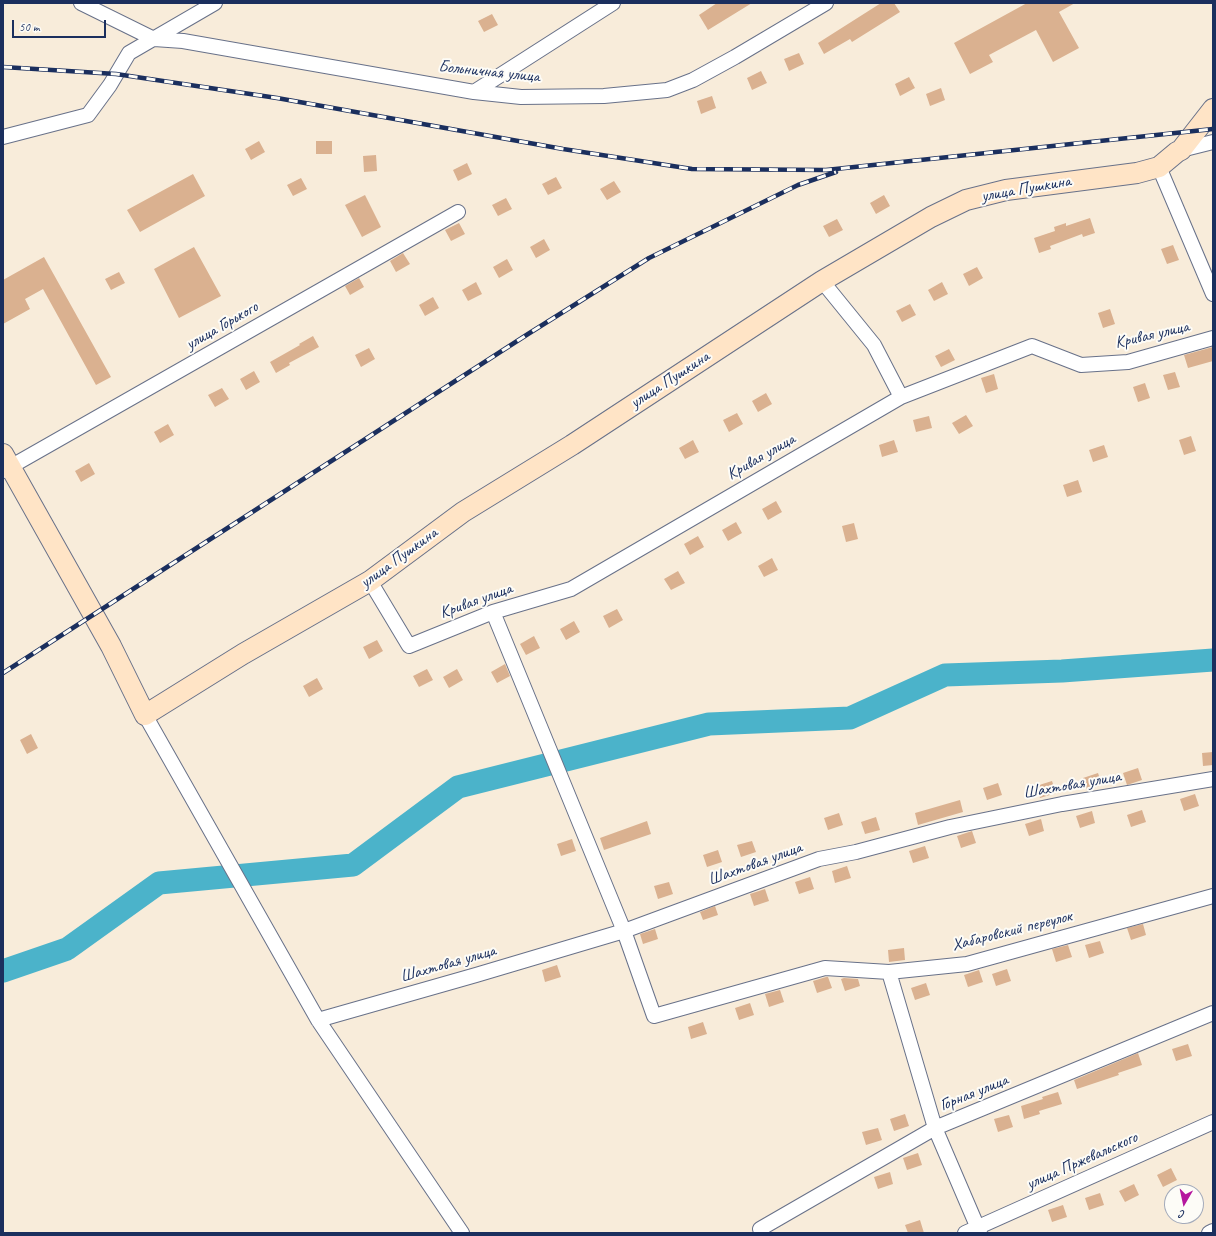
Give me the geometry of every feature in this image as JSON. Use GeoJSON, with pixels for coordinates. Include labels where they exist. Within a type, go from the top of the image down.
{"type":"FeatureCollection","features":[{"type":"Feature","properties":{"kind":"main road","name":"улица Пушкина"},"geometry":{"type":"LineString","coordinates":[[145,715],[243,654],[370,580],[463,512],[572,445],[822,281],[931,217],[966,200],[1006,190],[1137,173],[1159,167],[1181,150],[1213,109]]}},
{"type":"Feature","properties":{"kind":"main road"},"geometry":{"type":"LineString","coordinates":[[5,464],[111,646],[145,715]]}},
{"type":"Feature","properties":{"kind":"street"},"geometry":{"type":"LineString","coordinates":[[81,3],[154,39]]}},
{"type":"Feature","properties":{"kind":"street"},"geometry":{"type":"LineString","coordinates":[[3,136],[88,115],[110,85],[129,53],[215,3]]}},
{"type":"Feature","properties":{"kind":"street"},"geometry":{"type":"LineString","coordinates":[[474,92],[613,3]]}},
{"type":"Feature","properties":{"kind":"street","name":"Больничная улица"},"geometry":{"type":"LineString","coordinates":[[154,39],[184,41],[474,92],[521,97],[604,96],[667,90],[693,80],[826,3]]}},
{"type":"Feature","properties":{"kind":"street"},"geometry":{"type":"LineString","coordinates":[[1181,150],[1213,142]]}},
{"type":"Feature","properties":{"kind":"street"},"geometry":{"type":"LineString","coordinates":[[1159,167],[1213,294]]}},
{"type":"Feature","properties":{"kind":"street","name":"улица Горького"},"geometry":{"type":"LineString","coordinates":[[5,464],[458,212]]}},
{"type":"Feature","properties":{"kind":"street"},"geometry":{"type":"LineString","coordinates":[[822,281],[874,345],[901,397]]}},
{"type":"Feature","properties":{"kind":"street","name":"Кривая улица"},"geometry":{"type":"LineString","coordinates":[[370,580],[409,646],[493,612],[571,589],[901,397],[1032,346],[1081,365],[1128,362],[1213,338]]}},
{"type":"Feature","properties":{"kind":"street"},"geometry":{"type":"LineString","coordinates":[[493,612],[624,931]]}},
{"type":"Feature","properties":{"kind":"street"},"geometry":{"type":"LineString","coordinates":[[145,715],[318,1020],[462,1233]]}},
{"type":"Feature","properties":{"kind":"street","name":"Шахтовая улица"},"geometry":{"type":"LineString","coordinates":[[318,1020],[624,931],[819,859],[856,852],[950,827],[1062,804],[1213,780]]}},
{"type":"Feature","properties":{"kind":"street","name":"Хабаровский переулок"},"geometry":{"type":"LineString","coordinates":[[624,931],[654,1016],[825,968],[889,972],[967,964],[1213,896]]}},
{"type":"Feature","properties":{"kind":"street"},"geometry":{"type":"LineString","coordinates":[[889,972],[935,1128],[979,1230]]}},
{"type":"Feature","properties":{"kind":"street","name":"Горная улица"},"geometry":{"type":"LineString","coordinates":[[761,1231],[935,1128],[1213,1014]]}},
{"type":"Feature","properties":{"kind":"street","name":"улица Пржевальского"},"geometry":{"type":"LineString","coordinates":[[965,1233],[979,1230],[1213,1122]]}},
{"type":"Feature","properties":{"kind":"street"},"geometry":{"type":"LineString","coordinates":[[1209,1233],[1213,1231]]}},
{"type":"Feature","properties":{"kind":"building"},"geometry":{"type":"Polygon","coordinates":[[[717,3],[752,3],[708,30],[699,15],[717,3]]]}},
{"type":"Feature","properties":{"kind":"building"},"geometry":{"type":"Polygon","coordinates":[[[881,3],[894,3],[900,12],[852,42],[850,39],[824,54],[818,43],[881,3]]]}},
{"type":"Feature","properties":{"kind":"building"},"geometry":{"type":"Polygon","coordinates":[[[1027,3],[1075,3],[1059,12],[1079,48],[1053,62],[1036,30],[989,55],[993,62],[970,74],[954,43],[1027,3]]]}},
{"type":"Feature","properties":{"kind":"building"},"geometry":{"type":"Polygon","coordinates":[[[492,14],[498,25],[484,32],[478,21],[492,14]]]}},
{"type":"Feature","properties":{"kind":"building"},"geometry":{"type":"Polygon","coordinates":[[[799,53],[804,64],[789,71],[784,59],[799,53]]]}},
{"type":"Feature","properties":{"kind":"building"},"geometry":{"type":"Polygon","coordinates":[[[761,71],[767,83],[752,90],[747,78],[761,71]]]}},
{"type":"Feature","properties":{"kind":"building"},"geometry":{"type":"Polygon","coordinates":[[[909,77],[915,88],[900,96],[895,84],[909,77]]]}},
{"type":"Feature","properties":{"kind":"building"},"geometry":{"type":"Polygon","coordinates":[[[941,88],[945,100],[930,106],[926,94],[941,88]]]}},
{"type":"Feature","properties":{"kind":"building"},"geometry":{"type":"Polygon","coordinates":[[[712,96],[716,108],[701,114],[697,101],[712,96]]]}},
{"type":"Feature","properties":{"kind":"building"},"geometry":{"type":"Polygon","coordinates":[[[259,141],[265,152],[251,160],[245,149],[259,141]]]}},
{"type":"Feature","properties":{"kind":"building"},"geometry":{"type":"Polygon","coordinates":[[[316,141],[332,141],[332,154],[316,154],[316,141]]]}},
{"type":"Feature","properties":{"kind":"building"},"geometry":{"type":"Polygon","coordinates":[[[376,155],[377,171],[364,172],[363,156],[376,155]]]}},
{"type":"Feature","properties":{"kind":"building"},"geometry":{"type":"Polygon","coordinates":[[[467,163],[472,174],[458,181],[453,170],[467,163]]]}},
{"type":"Feature","properties":{"kind":"building"},"geometry":{"type":"Polygon","coordinates":[[[193,174],[205,196],[140,232],[127,210],[193,174]]]}},
{"type":"Feature","properties":{"kind":"building"},"geometry":{"type":"Polygon","coordinates":[[[556,177],[562,188],[548,195],[542,184],[556,177]]]}},
{"type":"Feature","properties":{"kind":"building"},"geometry":{"type":"Polygon","coordinates":[[[301,178],[307,189],[293,196],[287,185],[301,178]]]}},
{"type":"Feature","properties":{"kind":"building"},"geometry":{"type":"Polygon","coordinates":[[[614,181],[621,192],[607,200],[600,189],[614,181]]]}},
{"type":"Feature","properties":{"kind":"building"},"geometry":{"type":"Polygon","coordinates":[[[365,195],[381,227],[362,237],[345,205],[365,195]]]}},
{"type":"Feature","properties":{"kind":"building"},"geometry":{"type":"Polygon","coordinates":[[[884,195],[890,206],[876,214],[870,203],[884,195]]]}},
{"type":"Feature","properties":{"kind":"building"},"geometry":{"type":"Polygon","coordinates":[[[506,198],[512,209],[498,216],[492,205],[506,198]]]}},
{"type":"Feature","properties":{"kind":"building"},"geometry":{"type":"Polygon","coordinates":[[[1090,218],[1095,233],[1083,237],[1082,234],[1050,246],[1051,249],[1039,253],[1034,238],[1055,231],[1054,227],[1066,223],[1066,226],[1090,218]]]}},
{"type":"Feature","properties":{"kind":"building"},"geometry":{"type":"Polygon","coordinates":[[[837,219],[843,230],[829,237],[823,226],[837,219]]]}},
{"type":"Feature","properties":{"kind":"building"},"geometry":{"type":"Polygon","coordinates":[[[459,223],[465,234],[451,241],[445,230],[459,223]]]}},
{"type":"Feature","properties":{"kind":"building"},"geometry":{"type":"Polygon","coordinates":[[[544,239],[550,250],[536,258],[530,247],[544,239]]]}},
{"type":"Feature","properties":{"kind":"building"},"geometry":{"type":"Polygon","coordinates":[[[1173,245],[1179,260],[1167,264],[1161,249],[1173,245]]]}},
{"type":"Feature","properties":{"kind":"building"},"geometry":{"type":"Polygon","coordinates":[[[194,247],[221,296],[179,318],[154,269],[194,247]]]}},
{"type":"Feature","properties":{"kind":"building"},"geometry":{"type":"Polygon","coordinates":[[[403,253],[410,264],[396,272],[390,261],[403,253]]]}},
{"type":"Feature","properties":{"kind":"building"},"geometry":{"type":"Polygon","coordinates":[[[44,257],[111,377],[96,385],[43,289],[25,299],[30,309],[3,324],[3,280],[44,257]]]}},
{"type":"Feature","properties":{"kind":"building"},"geometry":{"type":"Polygon","coordinates":[[[507,259],[513,270],[499,278],[493,267],[507,259]]]}},
{"type":"Feature","properties":{"kind":"building"},"geometry":{"type":"Polygon","coordinates":[[[977,267],[983,278],[969,286],[963,274],[977,267]]]}},
{"type":"Feature","properties":{"kind":"building"},"geometry":{"type":"Polygon","coordinates":[[[119,272],[125,283],[111,290],[105,279],[119,272]]]}},
{"type":"Feature","properties":{"kind":"building"},"geometry":{"type":"Polygon","coordinates":[[[359,278],[364,287],[350,295],[345,286],[359,278]]]}},
{"type":"Feature","properties":{"kind":"building"},"geometry":{"type":"Polygon","coordinates":[[[476,282],[482,294],[468,301],[462,290],[476,282]]]}},
{"type":"Feature","properties":{"kind":"building"},"geometry":{"type":"Polygon","coordinates":[[[942,282],[948,294],[934,301],[928,290],[942,282]]]}},
{"type":"Feature","properties":{"kind":"building"},"geometry":{"type":"Polygon","coordinates":[[[433,297],[439,308],[425,316],[419,305],[433,297]]]}},
{"type":"Feature","properties":{"kind":"building"},"geometry":{"type":"Polygon","coordinates":[[[910,304],[916,315],[902,322],[896,311],[910,304]]]}},
{"type":"Feature","properties":{"kind":"building"},"geometry":{"type":"Polygon","coordinates":[[[1110,309],[1115,324],[1103,328],[1098,313],[1110,309]]]}},
{"type":"Feature","properties":{"kind":"building"},"geometry":{"type":"Polygon","coordinates":[[[313,336],[319,347],[289,363],[290,365],[276,373],[270,362],[313,336]]]}},
{"type":"Feature","properties":{"kind":"building"},"geometry":{"type":"Polygon","coordinates":[[[1213,347],[1213,361],[1188,368],[1184,355],[1213,347]]]}},
{"type":"Feature","properties":{"kind":"building"},"geometry":{"type":"Polygon","coordinates":[[[369,348],[375,359],[361,367],[355,355],[369,348]]]}},
{"type":"Feature","properties":{"kind":"building"},"geometry":{"type":"Polygon","coordinates":[[[949,349],[955,360],[941,367],[935,356],[949,349]]]}},
{"type":"Feature","properties":{"kind":"building"},"geometry":{"type":"Polygon","coordinates":[[[254,371],[260,382],[246,390],[240,379],[254,371]]]}},
{"type":"Feature","properties":{"kind":"building"},"geometry":{"type":"Polygon","coordinates":[[[1175,372],[1180,387],[1168,390],[1163,375],[1175,372]]]}},
{"type":"Feature","properties":{"kind":"building"},"geometry":{"type":"Polygon","coordinates":[[[994,374],[998,389],[986,393],[981,378],[994,374]]]}},
{"type":"Feature","properties":{"kind":"building"},"geometry":{"type":"Polygon","coordinates":[[[1145,383],[1150,398],[1138,402],[1133,387],[1145,383]]]}},
{"type":"Feature","properties":{"kind":"building"},"geometry":{"type":"Polygon","coordinates":[[[222,388],[229,399],[215,407],[208,395],[222,388]]]}},
{"type":"Feature","properties":{"kind":"building"},"geometry":{"type":"Polygon","coordinates":[[[766,393],[772,404],[758,412],[752,401],[766,393]]]}},
{"type":"Feature","properties":{"kind":"building"},"geometry":{"type":"Polygon","coordinates":[[[737,413],[743,424],[729,432],[723,420],[737,413]]]}},
{"type":"Feature","properties":{"kind":"building"},"geometry":{"type":"Polygon","coordinates":[[[966,415],[973,426],[959,434],[952,423],[966,415]]]}},
{"type":"Feature","properties":{"kind":"building"},"geometry":{"type":"Polygon","coordinates":[[[929,416],[932,428],[916,432],[913,420],[929,416]]]}},
{"type":"Feature","properties":{"kind":"building"},"geometry":{"type":"Polygon","coordinates":[[[168,424],[174,435],[160,443],[154,432],[168,424]]]}},
{"type":"Feature","properties":{"kind":"building"},"geometry":{"type":"Polygon","coordinates":[[[1191,436],[1196,451],[1184,455],[1179,440],[1191,436]]]}},
{"type":"Feature","properties":{"kind":"building"},"geometry":{"type":"Polygon","coordinates":[[[693,440],[699,452],[685,459],[679,448],[693,440]]]}},
{"type":"Feature","properties":{"kind":"building"},"geometry":{"type":"Polygon","coordinates":[[[894,440],[898,452],[882,457],[879,445],[894,440]]]}},
{"type":"Feature","properties":{"kind":"building"},"geometry":{"type":"Polygon","coordinates":[[[1104,445],[1108,457],[1093,462],[1089,450],[1104,445]]]}},
{"type":"Feature","properties":{"kind":"building"},"geometry":{"type":"Polygon","coordinates":[[[89,463],[95,474],[81,482],[75,471],[89,463]]]}},
{"type":"Feature","properties":{"kind":"building"},"geometry":{"type":"Polygon","coordinates":[[[1078,480],[1082,492],[1067,497],[1063,485],[1078,480]]]}},
{"type":"Feature","properties":{"kind":"building"},"geometry":{"type":"Polygon","coordinates":[[[776,501],[782,512],[768,520],[762,509],[776,501]]]}},
{"type":"Feature","properties":{"kind":"building"},"geometry":{"type":"Polygon","coordinates":[[[736,522],[742,533],[728,541],[722,530],[736,522]]]}},
{"type":"Feature","properties":{"kind":"building"},"geometry":{"type":"Polygon","coordinates":[[[854,523],[858,539],[846,542],[842,526],[854,523]]]}},
{"type":"Feature","properties":{"kind":"building"},"geometry":{"type":"Polygon","coordinates":[[[698,536],[704,547],[690,555],[684,544],[698,536]]]}},
{"type":"Feature","properties":{"kind":"building"},"geometry":{"type":"Polygon","coordinates":[[[772,558],[778,570],[764,577],[758,566],[772,558]]]}},
{"type":"Feature","properties":{"kind":"building"},"geometry":{"type":"Polygon","coordinates":[[[678,571],[685,583],[671,590],[664,579],[678,571]]]}},
{"type":"Feature","properties":{"kind":"building"},"geometry":{"type":"Polygon","coordinates":[[[617,609],[623,620],[609,628],[603,616],[617,609]]]}},
{"type":"Feature","properties":{"kind":"building"},"geometry":{"type":"Polygon","coordinates":[[[574,621],[580,632],[566,640],[560,629],[574,621]]]}},
{"type":"Feature","properties":{"kind":"building"},"geometry":{"type":"Polygon","coordinates":[[[534,636],[540,648],[526,655],[520,644],[534,636]]]}},
{"type":"Feature","properties":{"kind":"building"},"geometry":{"type":"Polygon","coordinates":[[[377,640],[383,651],[369,659],[363,647],[377,640]]]}},
{"type":"Feature","properties":{"kind":"building"},"geometry":{"type":"Polygon","coordinates":[[[505,664],[510,676],[497,683],[491,672],[505,664]]]}},
{"type":"Feature","properties":{"kind":"building"},"geometry":{"type":"Polygon","coordinates":[[[427,669],[433,680],[419,687],[413,676],[427,669]]]}},
{"type":"Feature","properties":{"kind":"building"},"geometry":{"type":"Polygon","coordinates":[[[457,669],[463,680],[449,688],[443,677],[457,669]]]}},
{"type":"Feature","properties":{"kind":"building"},"geometry":{"type":"Polygon","coordinates":[[[317,678],[323,689],[309,697],[303,686],[317,678]]]}},
{"type":"Feature","properties":{"kind":"building"},"geometry":{"type":"Polygon","coordinates":[[[31,734],[38,748],[27,754],[20,740],[31,734]]]}},
{"type":"Feature","properties":{"kind":"building"},"geometry":{"type":"Polygon","coordinates":[[[1213,752],[1213,765],[1203,766],[1202,753],[1213,752]]]}},
{"type":"Feature","properties":{"kind":"building"},"geometry":{"type":"Polygon","coordinates":[[[1138,768],[1142,780],[1127,785],[1123,773],[1138,768]]]}},
{"type":"Feature","properties":{"kind":"building"},"geometry":{"type":"Polygon","coordinates":[[[1098,773],[1102,785],[1087,790],[1083,778],[1098,773]]]}},
{"type":"Feature","properties":{"kind":"building"},"geometry":{"type":"Polygon","coordinates":[[[1052,781],[1056,793],[1040,798],[1036,786],[1052,781]]]}},
{"type":"Feature","properties":{"kind":"building"},"geometry":{"type":"Polygon","coordinates":[[[998,783],[1002,795],[987,800],[983,788],[998,783]]]}},
{"type":"Feature","properties":{"kind":"building"},"geometry":{"type":"Polygon","coordinates":[[[1195,794],[1199,806],[1184,811],[1180,799],[1195,794]]]}},
{"type":"Feature","properties":{"kind":"building"},"geometry":{"type":"Polygon","coordinates":[[[960,800],[963,812],[918,825],[915,813],[960,800]]]}},
{"type":"Feature","properties":{"kind":"building"},"geometry":{"type":"Polygon","coordinates":[[[1142,810],[1146,822],[1131,827],[1127,815],[1142,810]]]}},
{"type":"Feature","properties":{"kind":"building"},"geometry":{"type":"Polygon","coordinates":[[[1092,811],[1095,823],[1080,828],[1076,816],[1092,811]]]}},
{"type":"Feature","properties":{"kind":"building"},"geometry":{"type":"Polygon","coordinates":[[[839,813],[843,825],[828,830],[824,818],[839,813]]]}},
{"type":"Feature","properties":{"kind":"building"},"geometry":{"type":"Polygon","coordinates":[[[876,817],[880,830],[865,834],[861,822],[876,817]]]}},
{"type":"Feature","properties":{"kind":"building"},"geometry":{"type":"Polygon","coordinates":[[[1041,819],[1044,831],[1029,836],[1025,824],[1041,819]]]}},
{"type":"Feature","properties":{"kind":"building"},"geometry":{"type":"Polygon","coordinates":[[[647,821],[651,834],[604,850],[600,838],[647,821]]]}},
{"type":"Feature","properties":{"kind":"building"},"geometry":{"type":"Polygon","coordinates":[[[972,831],[976,843],[961,848],[957,836],[972,831]]]}},
{"type":"Feature","properties":{"kind":"building"},"geometry":{"type":"Polygon","coordinates":[[[572,839],[576,851],[561,856],[557,844],[572,839]]]}},
{"type":"Feature","properties":{"kind":"building"},"geometry":{"type":"Polygon","coordinates":[[[752,841],[756,852],[741,857],[737,845],[752,841]]]}},
{"type":"Feature","properties":{"kind":"building"},"geometry":{"type":"Polygon","coordinates":[[[925,846],[929,858],[913,863],[909,851],[925,846]]]}},
{"type":"Feature","properties":{"kind":"building"},"geometry":{"type":"Polygon","coordinates":[[[718,850],[722,862],[707,867],[703,855],[718,850]]]}},
{"type":"Feature","properties":{"kind":"building"},"geometry":{"type":"Polygon","coordinates":[[[847,866],[851,878],[835,883],[832,871],[847,866]]]}},
{"type":"Feature","properties":{"kind":"building"},"geometry":{"type":"Polygon","coordinates":[[[810,877],[814,889],[799,894],[795,882],[810,877]]]}},
{"type":"Feature","properties":{"kind":"building"},"geometry":{"type":"Polygon","coordinates":[[[669,882],[673,894],[658,899],[654,886],[669,882]]]}},
{"type":"Feature","properties":{"kind":"building"},"geometry":{"type":"Polygon","coordinates":[[[765,889],[769,901],[754,906],[750,894],[765,889]]]}},
{"type":"Feature","properties":{"kind":"building"},"geometry":{"type":"Polygon","coordinates":[[[715,906],[718,915],[703,920],[700,912],[715,906]]]}},
{"type":"Feature","properties":{"kind":"building"},"geometry":{"type":"Polygon","coordinates":[[[1143,924],[1146,935],[1131,940],[1127,928],[1143,924]]]}},
{"type":"Feature","properties":{"kind":"building"},"geometry":{"type":"Polygon","coordinates":[[[655,929],[658,939],[643,944],[640,934],[655,929]]]}},
{"type":"Feature","properties":{"kind":"building"},"geometry":{"type":"Polygon","coordinates":[[[1100,941],[1104,953],[1089,958],[1085,945],[1100,941]]]}},
{"type":"Feature","properties":{"kind":"building"},"geometry":{"type":"Polygon","coordinates":[[[1068,945],[1072,957],[1056,962],[1052,949],[1068,945]]]}},
{"type":"Feature","properties":{"kind":"building"},"geometry":{"type":"Polygon","coordinates":[[[904,948],[905,960],[889,962],[888,950],[904,948]]]}},
{"type":"Feature","properties":{"kind":"building"},"geometry":{"type":"Polygon","coordinates":[[[557,965],[561,977],[545,982],[542,970],[557,965]]]}},
{"type":"Feature","properties":{"kind":"building"},"geometry":{"type":"Polygon","coordinates":[[[1007,969],[1011,981],[996,986],[992,974],[1007,969]]]}},
{"type":"Feature","properties":{"kind":"building"},"geometry":{"type":"Polygon","coordinates":[[[979,970],[983,982],[968,987],[964,975],[979,970]]]}},
{"type":"Feature","properties":{"kind":"building"},"geometry":{"type":"Polygon","coordinates":[[[828,977],[832,988],[817,993],[813,981],[828,977]]]}},
{"type":"Feature","properties":{"kind":"building"},"geometry":{"type":"Polygon","coordinates":[[[841,979],[858,979],[860,986],[845,991],[841,979]]]}},
{"type":"Feature","properties":{"kind":"building"},"geometry":{"type":"Polygon","coordinates":[[[926,983],[930,995],[915,1000],[911,988],[926,983]]]}},
{"type":"Feature","properties":{"kind":"building"},"geometry":{"type":"Polygon","coordinates":[[[780,990],[784,1002],[769,1007],[765,994],[780,990]]]}},
{"type":"Feature","properties":{"kind":"building"},"geometry":{"type":"Polygon","coordinates":[[[750,1003],[754,1015],[739,1020],[735,1008],[750,1003]]]}},
{"type":"Feature","properties":{"kind":"building"},"geometry":{"type":"Polygon","coordinates":[[[703,1022],[707,1034],[691,1039],[688,1027],[703,1022]]]}},
{"type":"Feature","properties":{"kind":"building"},"geometry":{"type":"Polygon","coordinates":[[[1188,1044],[1192,1056],[1176,1061],[1172,1049],[1188,1044]]]}},
{"type":"Feature","properties":{"kind":"building"},"geometry":{"type":"Polygon","coordinates":[[[1138,1053],[1142,1065],[1118,1073],[1119,1075],[1077,1089],[1074,1080],[1138,1053]]]}},
{"type":"Feature","properties":{"kind":"building"},"geometry":{"type":"Polygon","coordinates":[[[1058,1092],[1062,1104],[1039,1111],[1040,1114],[1024,1119],[1021,1106],[1043,1099],[1042,1097],[1058,1092]]]}},
{"type":"Feature","properties":{"kind":"building"},"geometry":{"type":"Polygon","coordinates":[[[905,1114],[909,1126],[894,1131],[890,1119],[905,1114]]]}},
{"type":"Feature","properties":{"kind":"building"},"geometry":{"type":"Polygon","coordinates":[[[1009,1115],[1013,1127],[998,1132],[994,1119],[1009,1115]]]}},
{"type":"Feature","properties":{"kind":"building"},"geometry":{"type":"Polygon","coordinates":[[[878,1128],[882,1140],[866,1145],[862,1132],[878,1128]]]}},
{"type":"Feature","properties":{"kind":"building"},"geometry":{"type":"Polygon","coordinates":[[[918,1153],[922,1165],[907,1170],[903,1158],[918,1153]]]}},
{"type":"Feature","properties":{"kind":"building"},"geometry":{"type":"Polygon","coordinates":[[[1171,1168],[1177,1180],[1169,1184],[1164,1184],[1163,1187],[1157,1175],[1171,1168]]]}},
{"type":"Feature","properties":{"kind":"building"},"geometry":{"type":"Polygon","coordinates":[[[890,1172],[893,1184],[878,1189],[874,1177],[890,1172]]]}},
{"type":"Feature","properties":{"kind":"building"},"geometry":{"type":"Polygon","coordinates":[[[1134,1184],[1139,1195],[1125,1202],[1119,1191],[1134,1184]]]}},
{"type":"Feature","properties":{"kind":"building"},"geometry":{"type":"Polygon","coordinates":[[[1100,1193],[1104,1205],[1089,1210],[1085,1198],[1100,1193]]]}},
{"type":"Feature","properties":{"kind":"building"},"geometry":{"type":"Polygon","coordinates":[[[1063,1205],[1067,1217],[1052,1222],[1048,1210],[1063,1205]]]}},
{"type":"Feature","properties":{"kind":"building"},"geometry":{"type":"Polygon","coordinates":[[[920,1220],[924,1233],[908,1233],[905,1225],[920,1220]]]}},
{"type":"Feature","properties":{"kind":"waterway"},"geometry":{"type":"LineString","coordinates":[[3,971],[67,949],[159,883],[353,865],[458,787],[709,724],[850,718],[945,675],[1062,671],[1213,660]]}},
{"type":"Feature","properties":{"kind":"railway"},"geometry":{"type":"LineString","coordinates":[[3,67],[116,74],[277,98],[563,149],[692,169],[826,170],[1213,129]]}},
{"type":"Feature","properties":{"kind":"railway"},"geometry":{"type":"LineString","coordinates":[[3,673],[528,334],[649,258],[798,185],[836,172]]}}]}
